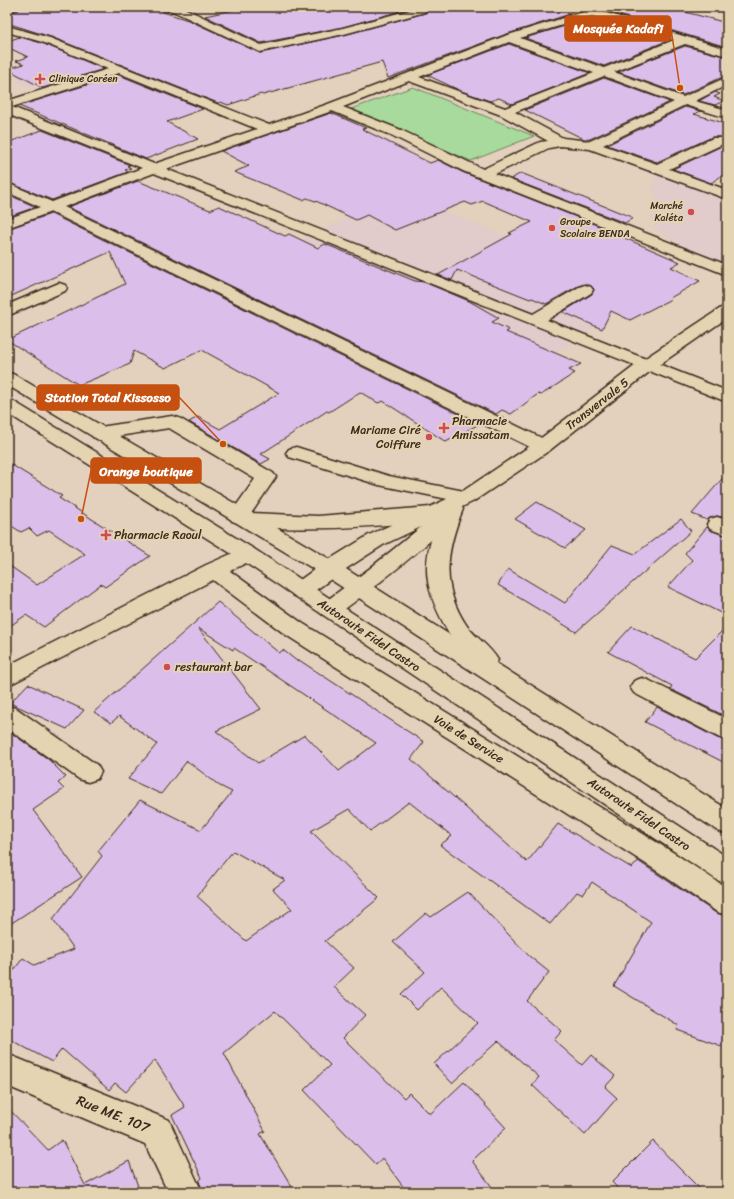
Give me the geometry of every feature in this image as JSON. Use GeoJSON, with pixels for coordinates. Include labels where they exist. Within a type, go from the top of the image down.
{"type":"FeatureCollection","features":[{"type":"Feature","properties":{"kind":"main road"},"geometry":{"type":"LineString","coordinates":[[7,9],[14,7]]}},
{"type":"Feature","properties":{"kind":"main road"},"geometry":{"type":"LineString","coordinates":[[167,7],[182,8],[260,49],[344,31],[421,8]]}},
{"type":"Feature","properties":{"kind":"main road"},"geometry":{"type":"LineString","coordinates":[[573,7],[727,53]]}},
{"type":"Feature","properties":{"kind":"main road"},"geometry":{"type":"LineString","coordinates":[[7,224],[155,168],[332,107],[509,38],[609,7]]}},
{"type":"Feature","properties":{"kind":"main road"},"geometry":{"type":"LineString","coordinates":[[7,29],[46,40],[269,129]]}},
{"type":"Feature","properties":{"kind":"main road"},"geometry":{"type":"LineString","coordinates":[[509,38],[683,101],[727,114]]}},
{"type":"Feature","properties":{"kind":"main road"},"geometry":{"type":"LineString","coordinates":[[505,112],[685,40]]}},
{"type":"Feature","properties":{"kind":"main road"},"geometry":{"type":"LineString","coordinates":[[7,104],[120,69]]}},
{"type":"Feature","properties":{"kind":"main road"},"geometry":{"type":"LineString","coordinates":[[408,77],[505,112],[560,142]]}},
{"type":"Feature","properties":{"kind":"main road"},"geometry":{"type":"LineString","coordinates":[[592,144],[727,81]]}},
{"type":"Feature","properties":{"kind":"main road"},"geometry":{"type":"LineString","coordinates":[[332,107],[397,134],[483,174],[727,270]]}},
{"type":"Feature","properties":{"kind":"main road"},"geometry":{"type":"LineString","coordinates":[[7,110],[727,397]]}},
{"type":"Feature","properties":{"kind":"main road"},"geometry":{"type":"LineString","coordinates":[[658,169],[718,141]]}},
{"type":"Feature","properties":{"kind":"main road"},"geometry":{"type":"LineString","coordinates":[[483,174],[544,145],[560,142],[592,144],[727,195]]}},
{"type":"Feature","properties":{"kind":"main road"},"geometry":{"type":"LineString","coordinates":[[7,187],[52,207],[543,446]]}},
{"type":"Feature","properties":{"kind":"main road"},"geometry":{"type":"LineString","coordinates":[[7,311],[59,288]]}},
{"type":"Feature","properties":{"kind":"main road"},"geometry":{"type":"LineString","coordinates":[[535,320],[585,290]]}},
{"type":"Feature","properties":{"kind":"main road","name":"Transvervale 5"},"geometry":{"type":"LineString","coordinates":[[330,609],[359,588],[460,503],[543,446],[648,365],[727,311]]}},
{"type":"Feature","properties":{"kind":"main road"},"geometry":{"type":"LineString","coordinates":[[7,378],[241,518],[330,569],[727,823]]}},
{"type":"Feature","properties":{"kind":"main road","name":"Autoroute Fidel Castro"},"geometry":{"type":"LineString","coordinates":[[7,405],[247,554],[727,872]]}},
{"type":"Feature","properties":{"kind":"main road"},"geometry":{"type":"LineString","coordinates":[[100,433],[172,422],[266,476],[241,518]]}},
{"type":"Feature","properties":{"kind":"main road"},"geometry":{"type":"LineString","coordinates":[[296,453],[460,503],[443,531],[438,554],[436,572],[443,599],[460,632],[509,684]]}},
{"type":"Feature","properties":{"kind":"main road","name":"Transvervale 5"},"geometry":{"type":"LineString","coordinates":[[301,590],[330,569],[376,540],[431,514],[460,503]]}},
{"type":"Feature","properties":{"kind":"main road"},"geometry":{"type":"LineString","coordinates":[[241,518],[284,523],[347,522],[431,514]]}},
{"type":"Feature","properties":{"kind":"main road"},"geometry":{"type":"LineString","coordinates":[[7,676],[247,554]]}},
{"type":"Feature","properties":{"kind":"main road","name":"Voie de Service"},"geometry":{"type":"LineString","coordinates":[[214,570],[294,629],[657,856],[727,903]]}},
{"type":"Feature","properties":{"kind":"main road"},"geometry":{"type":"LineString","coordinates":[[642,687],[727,730]]}},
{"type":"Feature","properties":{"kind":"main road"},"geometry":{"type":"LineString","coordinates":[[7,715],[88,772]]}},
{"type":"Feature","properties":{"kind":"main road","name":"Rue ME. 107"},"geometry":{"type":"LineString","coordinates":[[7,1070],[157,1132],[185,1192]]}},
{"type":"Feature","properties":{"kind":"shaded area","name":"Clinique Coréen"},"geometry":{"type":"Polygon","coordinates":[[[46,68],[72,81],[37,91],[9,77],[46,68]]]}},
{"type":"Feature","properties":{"kind":"shaded area","name":"Marché Kaléta"},"geometry":{"type":"Polygon","coordinates":[[[659,172],[727,193],[727,263],[717,261],[680,246],[660,231],[649,218],[660,206],[654,194],[653,182],[659,172]]]}},
{"type":"Feature","properties":{"kind":"shaded area"},"geometry":{"type":"Polygon","coordinates":[[[401,193],[523,244],[633,301],[454,421],[179,302],[291,245],[401,193]]]}},
{"type":"Feature","properties":{"kind":"green space"},"geometry":{"type":"Polygon","coordinates":[[[413,87],[534,136],[471,161],[351,109],[413,87]]]}},
{"type":"Feature","properties":{"kind":"building"},"geometry":{"type":"Polygon","coordinates":[[[20,7],[161,7],[163,12],[188,20],[260,53],[344,35],[425,13],[427,10],[424,7],[548,7],[570,14],[504,35],[388,78],[382,62],[263,95],[261,94],[228,105],[221,102],[218,103],[51,37],[7,23],[7,13],[18,10],[20,7]]]}},
{"type":"Feature","properties":{"kind":"building"},"geometry":{"type":"Polygon","coordinates":[[[247,7],[415,7],[343,27],[261,43],[205,16],[247,7]]]}},
{"type":"Feature","properties":{"kind":"building"},"geometry":{"type":"Polygon","coordinates":[[[628,7],[666,7],[727,23],[727,47],[612,13],[628,7]]]}},
{"type":"Feature","properties":{"kind":"building"},"geometry":{"type":"Polygon","coordinates":[[[596,19],[669,40],[604,66],[525,38],[585,20],[589,21],[596,19]]]}},
{"type":"Feature","properties":{"kind":"building"},"geometry":{"type":"Polygon","coordinates":[[[20,37],[42,43],[104,69],[43,88],[7,69],[24,64],[16,61],[28,57],[7,47],[7,41],[20,37]]]}},
{"type":"Feature","properties":{"kind":"building"},"geometry":{"type":"Polygon","coordinates":[[[509,44],[590,73],[512,104],[499,98],[490,101],[461,91],[427,75],[509,44]]]}},
{"type":"Feature","properties":{"kind":"building"},"geometry":{"type":"Polygon","coordinates":[[[685,46],[727,57],[727,75],[683,95],[618,72],[685,46]]]}},
{"type":"Feature","properties":{"kind":"building"},"geometry":{"type":"Polygon","coordinates":[[[119,75],[203,109],[167,122],[198,139],[146,159],[19,106],[119,75]]]}},
{"type":"Feature","properties":{"kind":"building"},"geometry":{"type":"Polygon","coordinates":[[[604,78],[670,102],[590,139],[584,139],[525,110],[604,78]]]}},
{"type":"Feature","properties":{"kind":"building"},"geometry":{"type":"Polygon","coordinates":[[[715,92],[720,94],[714,97],[724,101],[715,105],[699,101],[715,92]]]}},
{"type":"Feature","properties":{"kind":"building"},"geometry":{"type":"Polygon","coordinates":[[[685,107],[701,111],[694,114],[727,124],[727,172],[711,183],[673,169],[724,145],[724,137],[712,137],[657,162],[607,145],[685,107]]]}},
{"type":"Feature","properties":{"kind":"building"},"geometry":{"type":"Polygon","coordinates":[[[331,113],[366,128],[362,129],[430,163],[438,160],[462,172],[622,235],[620,236],[680,262],[671,267],[700,281],[670,298],[671,299],[630,320],[611,311],[602,329],[563,312],[592,294],[594,289],[585,284],[578,286],[546,304],[457,270],[452,280],[438,275],[512,234],[509,233],[532,222],[483,201],[472,205],[465,202],[395,230],[367,215],[356,220],[318,202],[307,198],[303,200],[234,172],[249,166],[221,151],[331,113]]]}},
{"type":"Feature","properties":{"kind":"building"},"geometry":{"type":"Polygon","coordinates":[[[42,130],[130,165],[127,166],[131,168],[125,170],[128,172],[52,200],[7,182],[7,143],[42,130]]]}},
{"type":"Feature","properties":{"kind":"building"},"geometry":{"type":"Polygon","coordinates":[[[521,173],[633,218],[625,223],[511,179],[521,173]]]}},
{"type":"Feature","properties":{"kind":"building"},"geometry":{"type":"Polygon","coordinates":[[[138,181],[210,210],[219,206],[285,236],[289,234],[318,248],[325,244],[415,281],[424,282],[469,301],[499,318],[492,322],[509,330],[506,332],[581,364],[569,370],[575,373],[541,395],[538,394],[511,414],[502,410],[496,414],[68,207],[138,181]]]}},
{"type":"Feature","properties":{"kind":"building"},"geometry":{"type":"Polygon","coordinates":[[[7,194],[36,207],[7,217],[7,194]]]}},
{"type":"Feature","properties":{"kind":"building"},"geometry":{"type":"Polygon","coordinates":[[[51,214],[479,424],[446,442],[383,401],[378,403],[360,392],[329,412],[327,411],[261,454],[270,459],[261,464],[189,422],[198,417],[220,429],[279,393],[202,350],[165,368],[134,351],[130,364],[79,385],[7,340],[125,284],[110,252],[7,298],[7,229],[51,214]]]}},
{"type":"Feature","properties":{"kind":"building"},"geometry":{"type":"Polygon","coordinates":[[[7,462],[62,496],[59,498],[150,556],[105,587],[101,584],[44,627],[26,615],[7,628],[7,564],[37,585],[85,554],[49,530],[37,536],[29,528],[21,532],[7,523],[7,462]]]}},
{"type":"Feature","properties":{"kind":"building"},"geometry":{"type":"Polygon","coordinates":[[[727,473],[727,518],[717,516],[707,520],[692,514],[727,473]]]}},
{"type":"Feature","properties":{"kind":"building"},"geometry":{"type":"Polygon","coordinates":[[[537,502],[586,530],[565,548],[515,519],[537,502]]]}},
{"type":"Feature","properties":{"kind":"building"},"geometry":{"type":"Polygon","coordinates":[[[681,519],[691,531],[576,632],[498,585],[508,569],[565,603],[612,545],[635,554],[681,519]]]}},
{"type":"Feature","properties":{"kind":"building"},"geometry":{"type":"Polygon","coordinates":[[[707,527],[710,530],[727,536],[727,616],[668,587],[692,560],[685,553],[707,527]]]}},
{"type":"Feature","properties":{"kind":"building"},"geometry":{"type":"Polygon","coordinates":[[[218,602],[279,653],[283,650],[298,662],[299,660],[424,742],[411,759],[527,862],[558,824],[632,868],[638,861],[716,913],[727,916],[727,1048],[677,1030],[678,1025],[614,986],[651,922],[592,882],[583,895],[577,892],[550,924],[440,845],[452,836],[409,802],[370,831],[349,809],[311,831],[379,898],[325,941],[354,968],[334,987],[365,1015],[343,1038],[404,1098],[409,1093],[430,1114],[464,1082],[506,1128],[472,1161],[496,1192],[407,1192],[382,1158],[376,1165],[304,1090],[330,1065],[275,1011],[224,1053],[265,1131],[260,1134],[295,1192],[203,1192],[199,1181],[202,1178],[172,1115],[185,1107],[155,1060],[126,1092],[115,1083],[109,1090],[62,1049],[52,1062],[7,1038],[7,979],[23,958],[34,965],[74,949],[53,919],[102,856],[98,851],[140,800],[201,830],[232,792],[220,786],[187,761],[161,794],[128,779],[157,744],[119,716],[111,723],[94,712],[218,602]],[[198,628],[261,709],[216,731],[258,763],[305,735],[339,771],[376,743],[234,648],[233,650],[198,628]],[[233,851],[197,896],[246,941],[292,909],[273,889],[285,880],[233,851]]]}},
{"type":"Feature","properties":{"kind":"building"},"geometry":{"type":"Polygon","coordinates":[[[632,626],[695,658],[727,626],[727,717],[670,689],[672,686],[608,652],[632,626]]]}},
{"type":"Feature","properties":{"kind":"building"},"geometry":{"type":"Polygon","coordinates":[[[28,684],[84,710],[67,729],[10,703],[28,684]]]}},
{"type":"Feature","properties":{"kind":"building"},"geometry":{"type":"Polygon","coordinates":[[[657,707],[717,738],[727,741],[727,764],[645,722],[657,707]]]}},
{"type":"Feature","properties":{"kind":"building"},"geometry":{"type":"Polygon","coordinates":[[[7,730],[48,759],[66,777],[58,783],[64,789],[33,810],[82,877],[7,926],[7,730]]]}},
{"type":"Feature","properties":{"kind":"building"},"geometry":{"type":"Polygon","coordinates":[[[468,892],[529,956],[549,972],[527,1001],[562,1031],[554,1040],[582,1065],[591,1055],[615,1076],[605,1087],[617,1098],[585,1135],[532,1085],[539,1077],[498,1041],[452,1083],[434,1064],[478,1023],[441,987],[417,1010],[401,994],[425,972],[393,942],[426,913],[431,917],[468,892]]]}},
{"type":"Feature","properties":{"kind":"building"},"geometry":{"type":"Polygon","coordinates":[[[7,1107],[48,1150],[62,1140],[85,1185],[129,1161],[140,1192],[7,1192],[7,1107]]]}},
{"type":"Feature","properties":{"kind":"building"},"geometry":{"type":"Polygon","coordinates":[[[653,1141],[703,1192],[621,1192],[612,1182],[653,1141]]]}},
{"type":"Feature","properties":{"kind":"place","name":"Clinique Coréen"},"geometry":{"type":"Point","coordinates":[40,79]}},
{"type":"Feature","properties":{"kind":"place","name":"Mosquée Kadafi"},"geometry":{"type":"Point","coordinates":[680,88]}},
{"type":"Feature","properties":{"kind":"place","name":"Marché Kaléta"},"geometry":{"type":"Point","coordinates":[691,212]}},
{"type":"Feature","properties":{"kind":"place","name":"Groupe Scolaire BENDA"},"geometry":{"type":"Point","coordinates":[552,228]}},
{"type":"Feature","properties":{"kind":"place","name":"Pharmacie Amissatam"},"geometry":{"type":"Point","coordinates":[444,428]}},
{"type":"Feature","properties":{"kind":"place","name":"Mariame Ciré Coiffure"},"geometry":{"type":"Point","coordinates":[429,437]}},
{"type":"Feature","properties":{"kind":"place","name":"Station Total Kissosso"},"geometry":{"type":"Point","coordinates":[223,444]}},
{"type":"Feature","properties":{"kind":"place","name":"Orange boutique"},"geometry":{"type":"Point","coordinates":[81,519]}},
{"type":"Feature","properties":{"kind":"place","name":"Pharmacie Raoul"},"geometry":{"type":"Point","coordinates":[106,535]}},
{"type":"Feature","properties":{"kind":"place","name":"restaurant bar"},"geometry":{"type":"Point","coordinates":[167,667]}}]}
